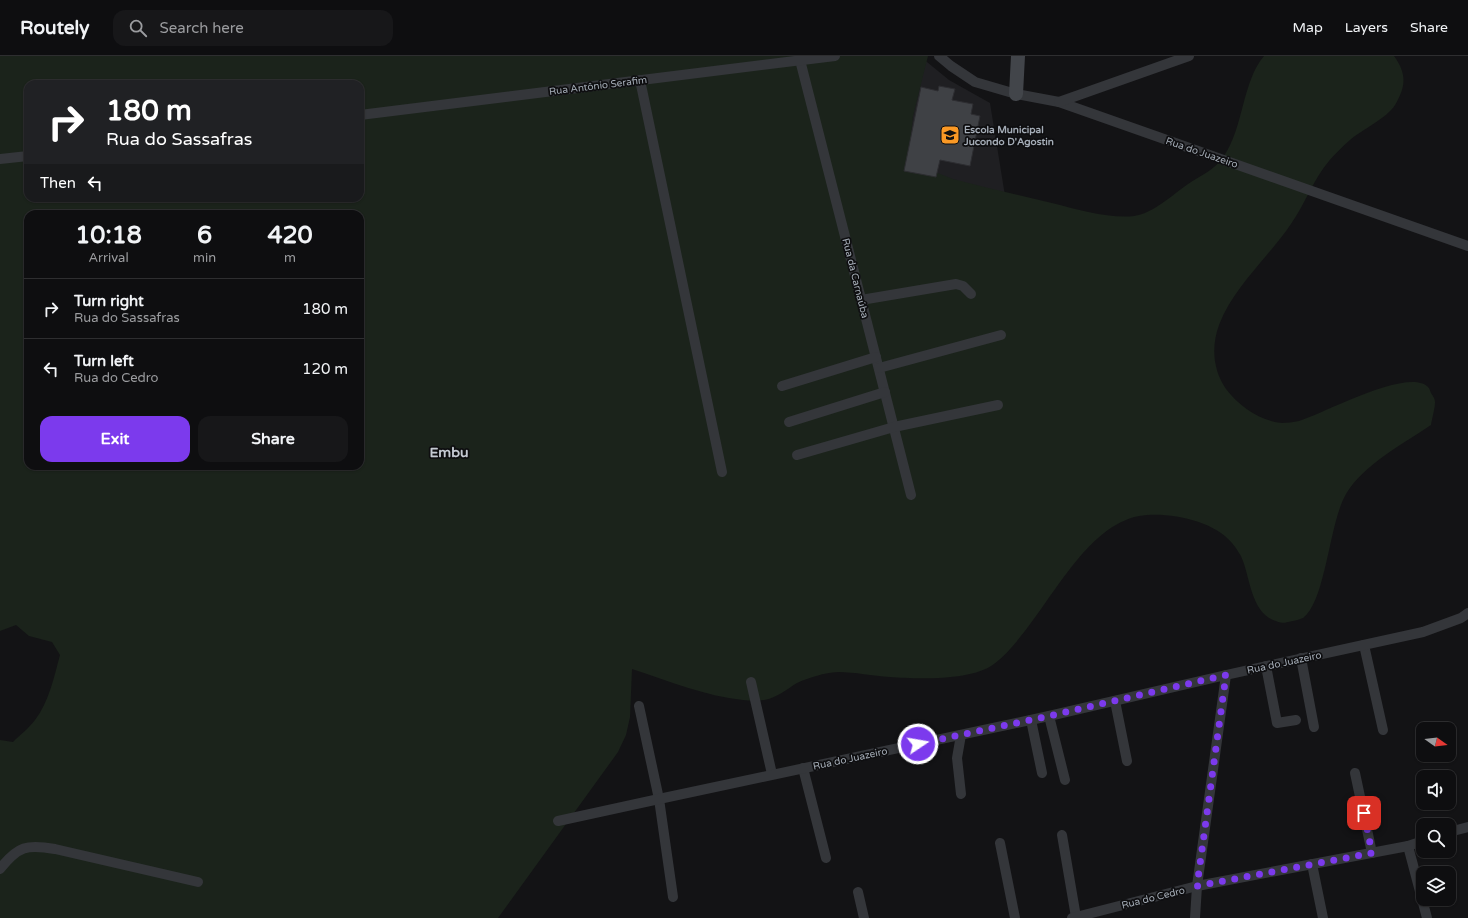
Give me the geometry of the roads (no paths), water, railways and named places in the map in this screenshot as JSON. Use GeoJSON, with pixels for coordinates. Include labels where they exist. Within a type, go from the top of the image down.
{"type":"FeatureCollection","features":[{"type":"Feature","properties":{"kind":"street","name":"Rua Antônio Serafim"},"geometry":{"type":"LineString","coordinates":[[364,114],[835,56]]}},
{"type":"Feature","properties":{"kind":"street","name":"Rua do Juazeiro"},"geometry":{"type":"LineString","coordinates":[[939,56],[950,66],[975,82],[1016,94],[1059,102],[1468,246]]}},
{"type":"Feature","properties":{"kind":"street"},"geometry":{"type":"LineString","coordinates":[[1016,94],[1018,56]]}},
{"type":"Feature","properties":{"kind":"street"},"geometry":{"type":"LineString","coordinates":[[1059,102],[1189,56]]}},
{"type":"Feature","properties":{"kind":"street","name":"Rua da Carnaúba"},"geometry":{"type":"LineString","coordinates":[[800,60],[911,495]]}},
{"type":"Feature","properties":{"kind":"street"},"geometry":{"type":"LineString","coordinates":[[640,80],[722,472]]}},
{"type":"Feature","properties":{"kind":"street"},"geometry":{"type":"LineString","coordinates":[[0,160],[24,157]]}},
{"type":"Feature","properties":{"kind":"street"},"geometry":{"type":"LineString","coordinates":[[861,300],[956,284],[963,286],[971,294]]}},
{"type":"Feature","properties":{"kind":"street"},"geometry":{"type":"LineString","coordinates":[[879,368],[1001,335]]}},
{"type":"Feature","properties":{"kind":"street"},"geometry":{"type":"LineString","coordinates":[[782,386],[876,357]]}},
{"type":"Feature","properties":{"kind":"street"},"geometry":{"type":"LineString","coordinates":[[789,422],[885,392]]}},
{"type":"Feature","properties":{"kind":"street"},"geometry":{"type":"LineString","coordinates":[[797,455],[894,427],[998,406]]}},
{"type":"Feature","properties":{"kind":"street","name":"Rua do Juazeiro"},"geometry":{"type":"LineString","coordinates":[[558,821],[772,774],[1031,720],[1301,658],[1423,632],[1461,618],[1468,613]]}},
{"type":"Feature","properties":{"kind":"street"},"geometry":{"type":"LineString","coordinates":[[1364,645],[1383,730]]}},
{"type":"Feature","properties":{"kind":"street"},"geometry":{"type":"LineString","coordinates":[[1301,658],[1314,727]]}},
{"type":"Feature","properties":{"kind":"street"},"geometry":{"type":"LineString","coordinates":[[1266,666],[1277,723],[1296,720]]}},
{"type":"Feature","properties":{"kind":"street"},"geometry":{"type":"LineString","coordinates":[[1195,918],[1197,886],[1226,675]]}},
{"type":"Feature","properties":{"kind":"street"},"geometry":{"type":"LineString","coordinates":[[750,682],[772,774]]}},
{"type":"Feature","properties":{"kind":"street"},"geometry":{"type":"LineString","coordinates":[[1115,701],[1127,761]]}},
{"type":"Feature","properties":{"kind":"street"},"geometry":{"type":"LineString","coordinates":[[639,706],[659,799],[673,897]]}},
{"type":"Feature","properties":{"kind":"street"},"geometry":{"type":"LineString","coordinates":[[1049,716],[1064,780]]}},
{"type":"Feature","properties":{"kind":"street"},"geometry":{"type":"LineString","coordinates":[[1031,720],[1042,773]]}},
{"type":"Feature","properties":{"kind":"street"},"geometry":{"type":"LineString","coordinates":[[961,735],[957,758],[961,794]]}},
{"type":"Feature","properties":{"kind":"street"},"geometry":{"type":"LineString","coordinates":[[803,768],[826,858]]}},
{"type":"Feature","properties":{"kind":"street"},"geometry":{"type":"LineString","coordinates":[[1355,773],[1372,853]]}},
{"type":"Feature","properties":{"kind":"street"},"geometry":{"type":"LineString","coordinates":[[1456,830],[1468,827]]}},
{"type":"Feature","properties":{"kind":"street"},"geometry":{"type":"LineString","coordinates":[[1062,835],[1074,917]]}},
{"type":"Feature","properties":{"kind":"street","name":"Rua do Cedro"},"geometry":{"type":"LineString","coordinates":[[1074,917],[1197,886],[1416,843]]}},
{"type":"Feature","properties":{"kind":"street"},"geometry":{"type":"LineString","coordinates":[[1000,844],[1015,918]]}},
{"type":"Feature","properties":{"kind":"street"},"geometry":{"type":"LineString","coordinates":[[0,869],[9,858],[22,848],[38,846],[198,882]]}},
{"type":"Feature","properties":{"kind":"street"},"geometry":{"type":"LineString","coordinates":[[1408,846],[1427,918]]}},
{"type":"Feature","properties":{"kind":"street"},"geometry":{"type":"LineString","coordinates":[[1312,864],[1323,918]]}},
{"type":"Feature","properties":{"kind":"street"},"geometry":{"type":"LineString","coordinates":[[858,892],[864,918]]}},
{"type":"Feature","properties":{"kind":"place","name":"Escola Municipal Jucondo D'Agostin"},"geometry":{"type":"Point","coordinates":[950,135]}},
{"type":"Feature","properties":{"kind":"district","name":"Embu"},"geometry":{"type":"Point","coordinates":[449,452]}}]}
